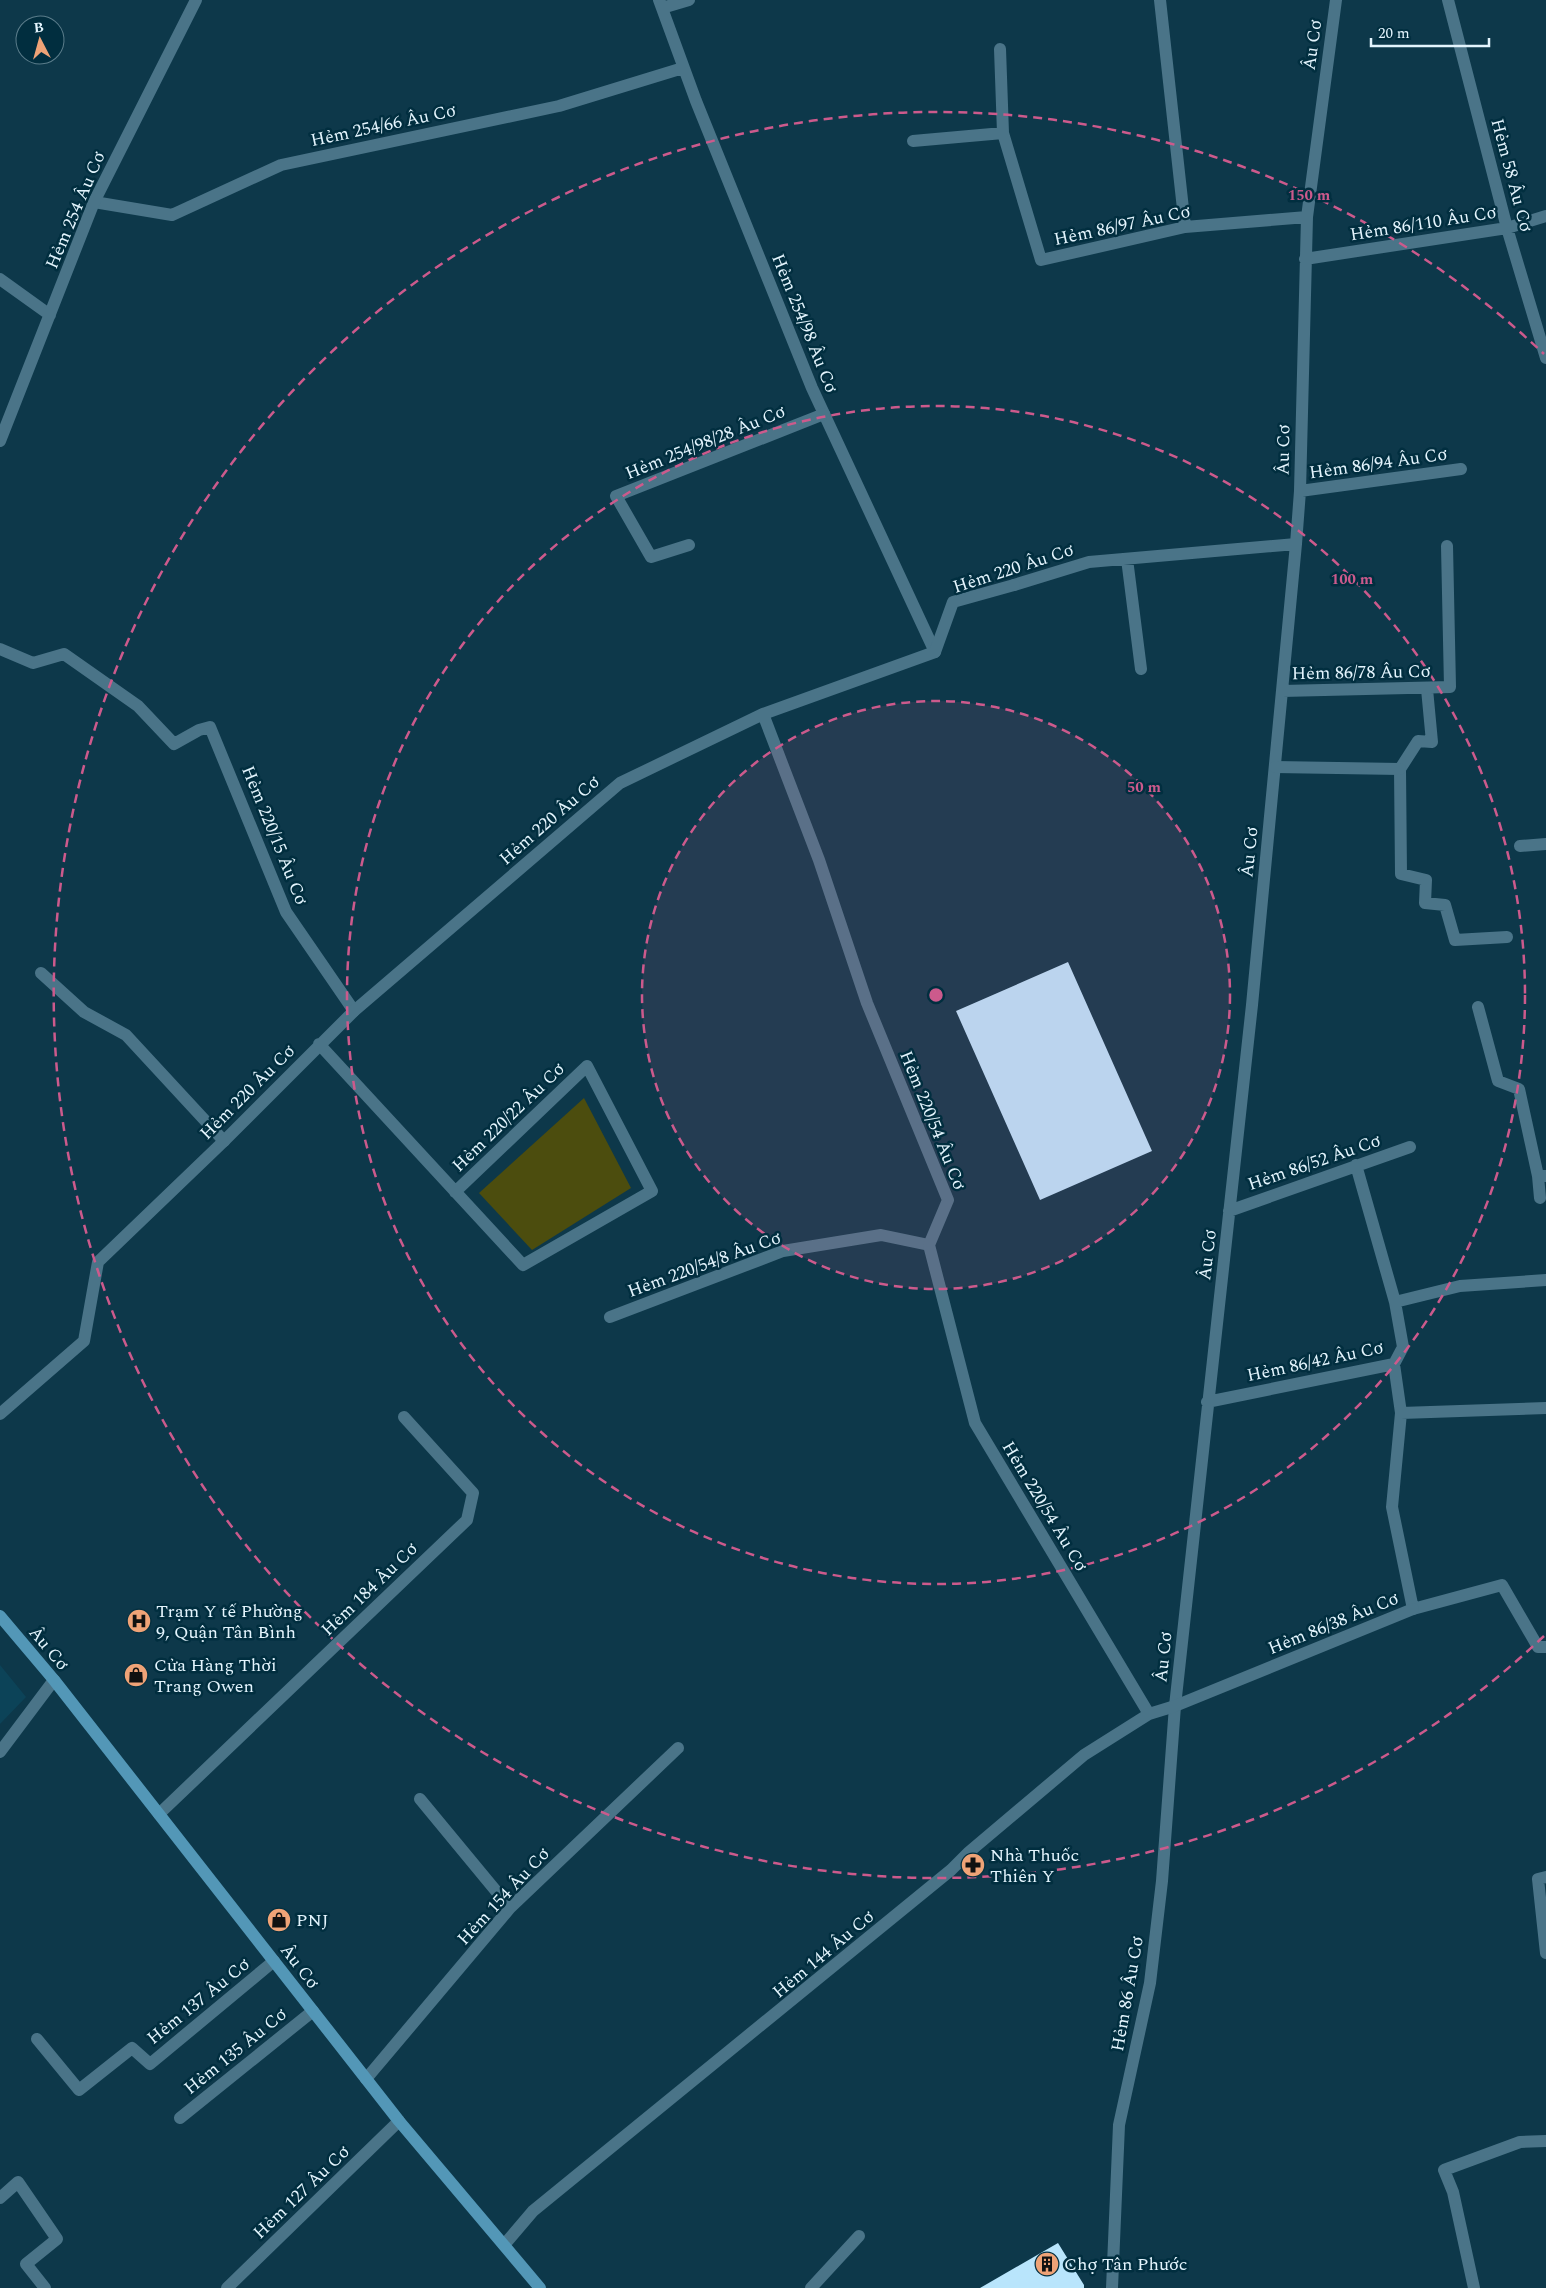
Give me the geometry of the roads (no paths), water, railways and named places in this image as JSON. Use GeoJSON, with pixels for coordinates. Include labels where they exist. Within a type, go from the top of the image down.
{"type":"FeatureCollection","features":[{"type":"Feature","properties":{"kind":"main road","name":"Âu Cơ"},"geometry":{"type":"LineString","coordinates":[[0,1616],[54,1680],[366,2079],[540,2288]]}},
{"type":"Feature","properties":{"kind":"street","name":"Hẻm 254 Âu Cơ"},"geometry":{"type":"LineString","coordinates":[[0,441],[94,202],[196,0]]}},
{"type":"Feature","properties":{"kind":"street"},"geometry":{"type":"LineString","coordinates":[[660,4],[689,0]]}},
{"type":"Feature","properties":{"kind":"street"},"geometry":{"type":"LineString","coordinates":[[1160,0],[1185,227]]}},
{"type":"Feature","properties":{"kind":"street","name":"Âu Cơ"},"geometry":{"type":"LineString","coordinates":[[1175,1706],[1252,1005],[1275,767],[1300,491],[1307,217],[1336,0]]}},
{"type":"Feature","properties":{"kind":"street","name":"Hẻm 58 Âu Cơ"},"geometry":{"type":"LineString","coordinates":[[1448,0],[1507,228],[1546,358]]}},
{"type":"Feature","properties":{"kind":"street","name":"Hẻm 254/98 Âu Cơ"},"geometry":{"type":"LineString","coordinates":[[660,4],[683,68],[824,414],[936,652]]}},
{"type":"Feature","properties":{"kind":"street","name":"Hẻm 86/97 Âu Cơ"},"geometry":{"type":"LineString","coordinates":[[1000,48],[1003,133],[1041,260],[1185,227],[1307,217]]}},
{"type":"Feature","properties":{"kind":"street","name":"Hẻm 254/66 Âu Cơ"},"geometry":{"type":"LineString","coordinates":[[94,202],[172,215],[282,165],[559,106],[683,68]]}},
{"type":"Feature","properties":{"kind":"street"},"geometry":{"type":"LineString","coordinates":[[913,141],[1003,133]]}},
{"type":"Feature","properties":{"kind":"street","name":"Hẻm 86/110 Âu Cơ"},"geometry":{"type":"LineString","coordinates":[[1305,259],[1507,228],[1546,216]]}},
{"type":"Feature","properties":{"kind":"street"},"geometry":{"type":"LineString","coordinates":[[0,279],[50,315]]}},
{"type":"Feature","properties":{"kind":"street","name":"Hẻm 254/98/28 Âu Cơ"},"geometry":{"type":"LineString","coordinates":[[689,545],[651,557],[616,496],[824,414]]}},
{"type":"Feature","properties":{"kind":"street","name":"Hẻm 86/94 Âu Cơ"},"geometry":{"type":"LineString","coordinates":[[1300,491],[1461,469]]}},
{"type":"Feature","properties":{"kind":"street","name":"Hẻm 220 Âu Cơ"},"geometry":{"type":"LineString","coordinates":[[0,1414],[84,1341],[98,1262],[224,1141],[354,1011],[620,783],[763,714],[936,652],[953,602],[1089,562],[1296,544]]}},
{"type":"Feature","properties":{"kind":"street","name":"Hẻm 86/78 Âu Cơ"},"geometry":{"type":"LineString","coordinates":[[1282,691],[1450,687],[1447,546]]}},
{"type":"Feature","properties":{"kind":"street"},"geometry":{"type":"LineString","coordinates":[[1127,559],[1140,669]]}},
{"type":"Feature","properties":{"kind":"street","name":"Hẻm 220/15 Âu Cơ"},"geometry":{"type":"LineString","coordinates":[[0,649],[33,663],[64,654],[138,706],[174,744],[199,730],[210,727],[218,742],[286,912],[354,1011]]}},
{"type":"Feature","properties":{"kind":"street"},"geometry":{"type":"LineString","coordinates":[[1427,688],[1432,742],[1418,741],[1400,769],[1401,874],[1426,880],[1425,903],[1445,905],[1455,940],[1507,937]]}},
{"type":"Feature","properties":{"kind":"street","name":"Hẻm 220/54 Âu Cơ"},"geometry":{"type":"LineString","coordinates":[[763,714],[819,860],[867,1003],[948,1200],[928,1245],[975,1423],[1149,1714]]}},
{"type":"Feature","properties":{"kind":"street"},"geometry":{"type":"LineString","coordinates":[[1275,767],[1400,769]]}},
{"type":"Feature","properties":{"kind":"street"},"geometry":{"type":"LineString","coordinates":[[1520,846],[1546,844]]}},
{"type":"Feature","properties":{"kind":"street"},"geometry":{"type":"LineString","coordinates":[[41,973],[84,1012],[126,1035],[224,1141]]}},
{"type":"Feature","properties":{"kind":"street"},"geometry":{"type":"LineString","coordinates":[[1478,1007],[1498,1081],[1519,1089],[1542,1176],[1540,1198]]}},
{"type":"Feature","properties":{"kind":"street","name":"Hẻm 220/22 Âu Cơ"},"geometry":{"type":"LineString","coordinates":[[320,1044],[523,1265],[652,1191],[587,1066],[456,1192]]}},
{"type":"Feature","properties":{"kind":"street","name":"Hẻm 86/52 Âu Cơ"},"geometry":{"type":"LineString","coordinates":[[1229,1211],[1410,1147]]}},
{"type":"Feature","properties":{"kind":"street","name":"Hẻm 86/42 Âu Cơ"},"geometry":{"type":"LineString","coordinates":[[1207,1402],[1394,1364],[1403,1347],[1395,1302],[1356,1165]]}},
{"type":"Feature","properties":{"kind":"street","name":"Hẻm 220/54/8 Âu Cơ"},"geometry":{"type":"LineString","coordinates":[[610,1317],[783,1250],[882,1235],[928,1245]]}},
{"type":"Feature","properties":{"kind":"street"},"geometry":{"type":"LineString","coordinates":[[1395,1302],[1460,1286],[1546,1280]]}},
{"type":"Feature","properties":{"kind":"street","name":"Hẻm 86/38 Âu Cơ"},"geometry":{"type":"LineString","coordinates":[[1175,1706],[1413,1609],[1392,1507],[1401,1413],[1394,1364]]}},
{"type":"Feature","properties":{"kind":"street"},"geometry":{"type":"LineString","coordinates":[[1401,1413],[1546,1408]]}},
{"type":"Feature","properties":{"kind":"street","name":"Hẻm 184 Âu Cơ"},"geometry":{"type":"LineString","coordinates":[[159,1814],[467,1520],[473,1493],[404,1417]]}},
{"type":"Feature","properties":{"kind":"street"},"geometry":{"type":"LineString","coordinates":[[1413,1609],[1502,1585],[1538,1647],[1546,1647]]}},
{"type":"Feature","properties":{"kind":"street"},"geometry":{"type":"LineString","coordinates":[[0,1752],[54,1680]]}},
{"type":"Feature","properties":{"kind":"street","name":"Hẻm 144 Âu Cơ"},"geometry":{"type":"LineString","coordinates":[[504,2245],[534,2211],[952,1870],[969,1852],[1084,1755],[1149,1714],[1175,1706]]}},
{"type":"Feature","properties":{"kind":"street","name":"Hẻm 86 Âu Cơ"},"geometry":{"type":"LineString","coordinates":[[1112,2288],[1119,2125],[1150,1983],[1162,1880],[1175,1706]]}},
{"type":"Feature","properties":{"kind":"street","name":"Hẻm 154 Âu Cơ"},"geometry":{"type":"LineString","coordinates":[[366,2079],[510,1908],[678,1748]]}},
{"type":"Feature","properties":{"kind":"street"},"geometry":{"type":"LineString","coordinates":[[420,1799],[510,1908]]}},
{"type":"Feature","properties":{"kind":"street"},"geometry":{"type":"LineString","coordinates":[[1546,1877],[1538,1879],[1546,1953]]}},
{"type":"Feature","properties":{"kind":"street","name":"Hẻm 137 Âu Cơ"},"geometry":{"type":"LineString","coordinates":[[37,2039],[78,2090],[132,2048],[150,2064],[274,1961]]}},
{"type":"Feature","properties":{"kind":"street","name":"Hẻm 135 Âu Cơ"},"geometry":{"type":"LineString","coordinates":[[180,2118],[313,2011]]}},
{"type":"Feature","properties":{"kind":"street","name":"Hẻm 127 Âu Cơ"},"geometry":{"type":"LineString","coordinates":[[227,2288],[399,2120]]}},
{"type":"Feature","properties":{"kind":"street"},"geometry":{"type":"LineString","coordinates":[[1474,2288],[1453,2192],[1444,2170],[1520,2142],[1546,2141]]}},
{"type":"Feature","properties":{"kind":"street"},"geometry":{"type":"LineString","coordinates":[[0,2198],[18,2182],[57,2239],[26,2264],[45,2288]]}},
{"type":"Feature","properties":{"kind":"street"},"geometry":{"type":"LineString","coordinates":[[811,2288],[859,2236]]}},
{"type":"Feature","properties":{"kind":"place","name":"Trạm Y tế Phường 9, Quận Tân Bình"},"geometry":{"type":"Point","coordinates":[139,1621]}},
{"type":"Feature","properties":{"kind":"place","name":"Cửa Hàng Thời Trang Owen"},"geometry":{"type":"Point","coordinates":[136,1675]}},
{"type":"Feature","properties":{"kind":"place","name":"Nhà Thuốc Thiên Y"},"geometry":{"type":"Point","coordinates":[973,1865]}},
{"type":"Feature","properties":{"kind":"place","name":"PNJ"},"geometry":{"type":"Point","coordinates":[279,1920]}},
{"type":"Feature","properties":{"kind":"place","name":"Chợ Tân Phước"},"geometry":{"type":"Point","coordinates":[1047,2264]}}]}
